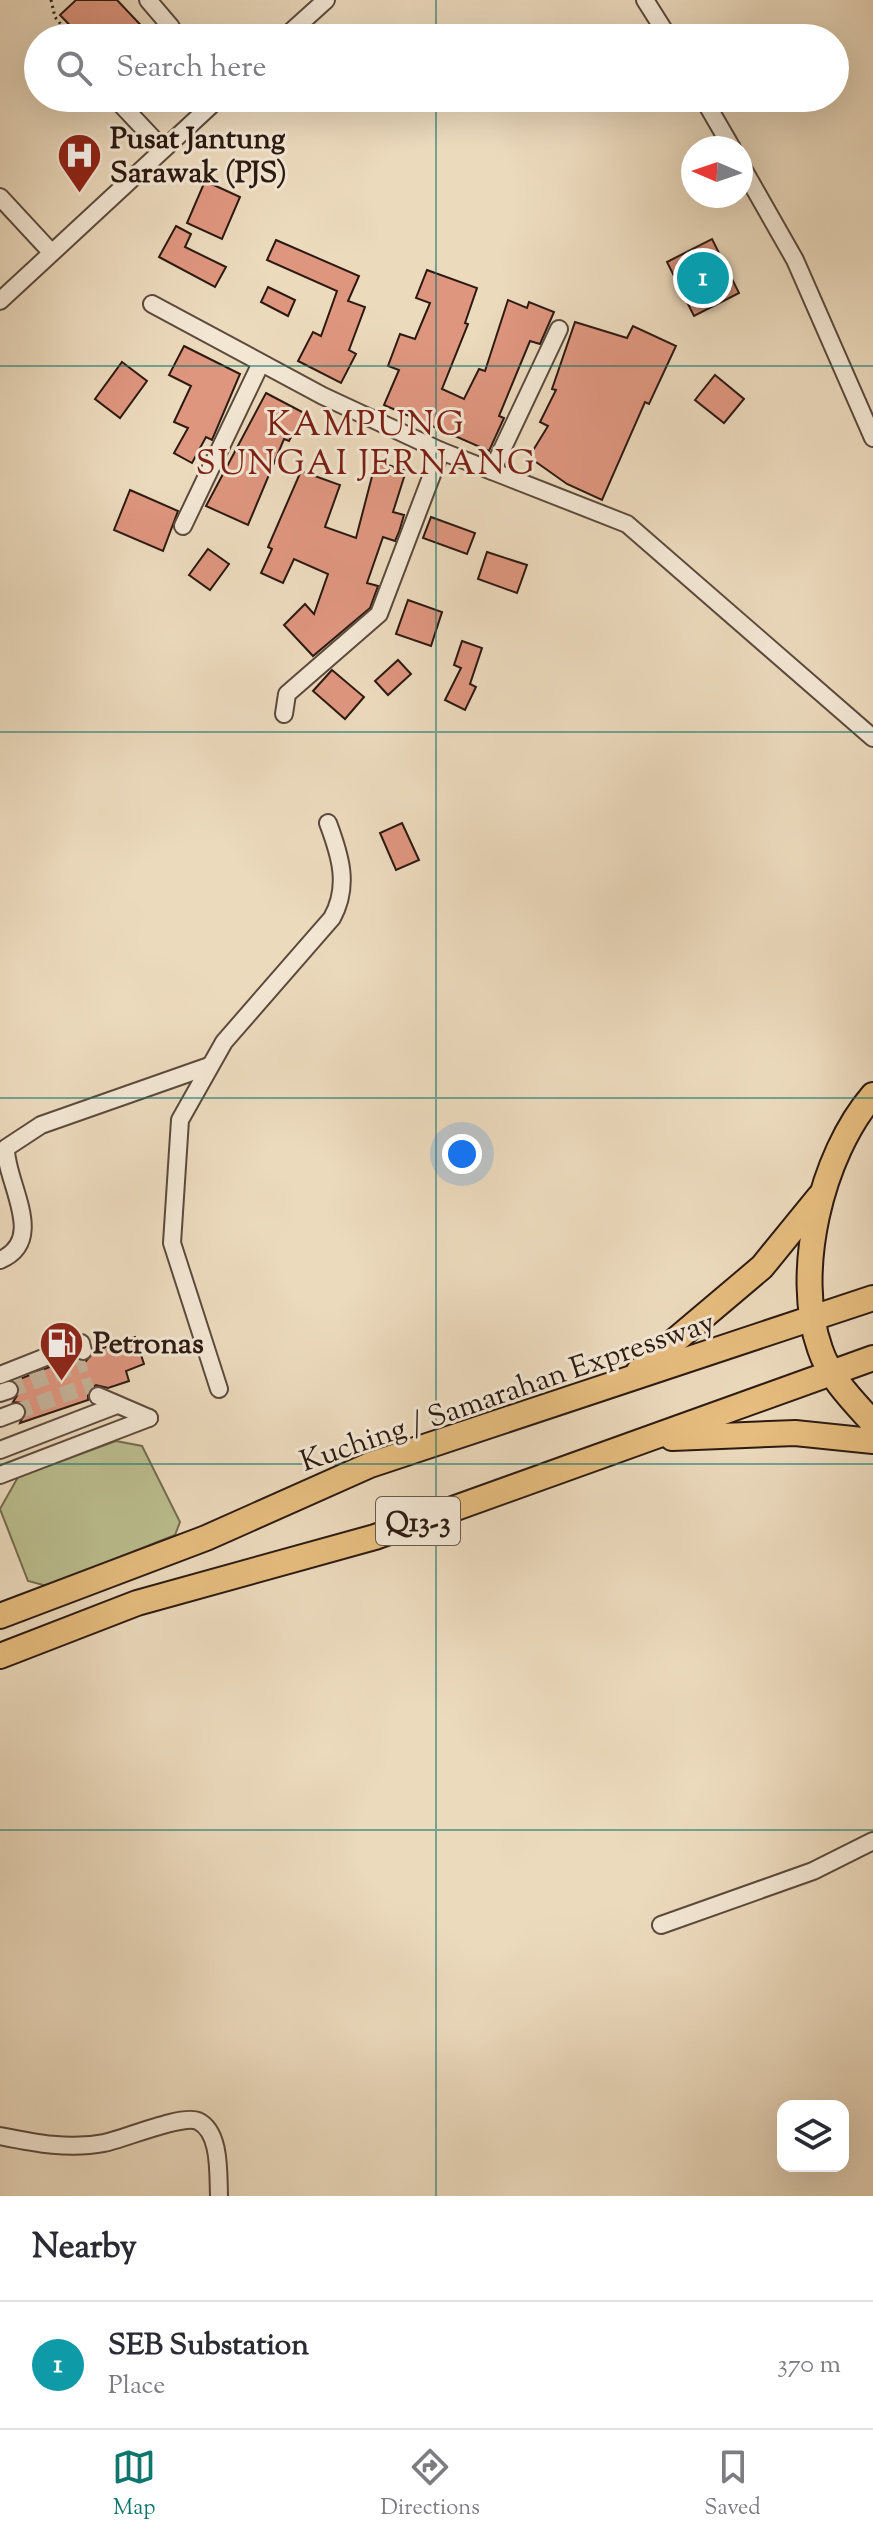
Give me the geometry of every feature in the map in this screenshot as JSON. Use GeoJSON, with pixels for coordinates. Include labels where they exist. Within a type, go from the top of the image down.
{"type":"FeatureCollection","features":[{"type":"Feature","properties":{"kind":"highway"},"geometry":{"type":"LineString","coordinates":[[873,1095],[843,1143],[824,1190],[811,1257],[813,1320],[820,1349],[831,1373],[873,1423]]}},
{"type":"Feature","properties":{"kind":"highway"},"geometry":{"type":"LineString","coordinates":[[628,1381],[762,1267],[824,1190]]}},
{"type":"Feature","properties":{"kind":"highway","name":"Kuching / Samarahan Expressway"},"geometry":{"type":"LineString","coordinates":[[0,1616],[206,1538],[370,1465],[873,1298]]}},
{"type":"Feature","properties":{"kind":"highway","name":"Q13-3"},"geometry":{"type":"LineString","coordinates":[[0,1656],[137,1603],[375,1537],[873,1358]]}},
{"type":"Feature","properties":{"kind":"highway"},"geometry":{"type":"LineString","coordinates":[[647,1439],[795,1433],[873,1441]]}},
{"type":"Feature","properties":{"kind":"street"},"geometry":{"type":"LineString","coordinates":[[148,0],[168,24]]}},
{"type":"Feature","properties":{"kind":"street"},"geometry":{"type":"LineString","coordinates":[[299,24],[326,0]]}},
{"type":"Feature","properties":{"kind":"street"},"geometry":{"type":"LineString","coordinates":[[645,0],[660,24]]}},
{"type":"Feature","properties":{"kind":"street"},"geometry":{"type":"LineString","coordinates":[[128,112],[163,149]]}},
{"type":"Feature","properties":{"kind":"street"},"geometry":{"type":"LineString","coordinates":[[0,301],[204,112]]}},
{"type":"Feature","properties":{"kind":"street"},"geometry":{"type":"LineString","coordinates":[[711,112],[725,136]]}},
{"type":"Feature","properties":{"kind":"street"},"geometry":{"type":"LineString","coordinates":[[753,186],[795,260],[873,438]]}},
{"type":"Feature","properties":{"kind":"street"},"geometry":{"type":"LineString","coordinates":[[0,197],[51,252]]}},
{"type":"Feature","properties":{"kind":"street"},"geometry":{"type":"LineString","coordinates":[[152,304],[261,363],[441,451],[627,524],[873,738]]}},
{"type":"Feature","properties":{"kind":"street"},"geometry":{"type":"LineString","coordinates":[[492,471],[559,329]]}},
{"type":"Feature","properties":{"kind":"street"},"geometry":{"type":"LineString","coordinates":[[183,526],[261,363]]}},
{"type":"Feature","properties":{"kind":"street"},"geometry":{"type":"LineString","coordinates":[[284,714],[287,694],[379,614],[441,451]]}},
{"type":"Feature","properties":{"kind":"street"},"geometry":{"type":"LineString","coordinates":[[219,1389],[172,1243],[180,1120],[224,1042],[332,918],[340,904],[342,861],[328,823]]}},
{"type":"Feature","properties":{"kind":"street"},"geometry":{"type":"LineString","coordinates":[[0,1260],[8,1257],[20,1239],[24,1219],[6,1161],[6,1148],[41,1125],[209,1066]]}},
{"type":"Feature","properties":{"kind":"street"},"geometry":{"type":"LineString","coordinates":[[3,1386],[81,1343],[83,1351]]}},
{"type":"Feature","properties":{"kind":"street"},"geometry":{"type":"LineString","coordinates":[[0,1475],[149,1418],[98,1396]]}},
{"type":"Feature","properties":{"kind":"street"},"geometry":{"type":"LineString","coordinates":[[0,1450],[117,1405]]}},
{"type":"Feature","properties":{"kind":"street"},"geometry":{"type":"LineString","coordinates":[[661,1925],[813,1871],[873,1841]]}},
{"type":"Feature","properties":{"kind":"street"},"geometry":{"type":"LineString","coordinates":[[0,2136],[56,2147],[102,2144],[183,2118],[200,2121],[211,2134],[217,2157],[219,2195]]}},
{"type":"Feature","properties":{"kind":"path"},"geometry":{"type":"LineString","coordinates":[[51,0],[55,17],[61,24]]}},
{"type":"Feature","properties":{"kind":"green space"},"geometry":{"type":"Polygon","coordinates":[[[116,1441],[142,1446],[180,1522],[175,1535],[47,1586],[28,1581],[0,1509],[18,1477],[116,1441]]]}},
{"type":"Feature","properties":{"kind":"building"},"geometry":{"type":"Polygon","coordinates":[[[76,0],[117,0],[140,24],[69,24],[60,15],[76,0]]]}},
{"type":"Feature","properties":{"kind":"building"},"geometry":{"type":"Polygon","coordinates":[[[205,181],[240,197],[222,239],[187,223],[205,181]]]}},
{"type":"Feature","properties":{"kind":"building"},"geometry":{"type":"Polygon","coordinates":[[[176,226],[191,234],[185,247],[226,267],[215,287],[159,257],[176,226]]]}},
{"type":"Feature","properties":{"kind":"building"},"geometry":{"type":"Polygon","coordinates":[[[712,239],[739,293],[694,316],[667,262],[712,239]]]}},
{"type":"Feature","properties":{"kind":"building"},"geometry":{"type":"Polygon","coordinates":[[[276,240],[359,276],[348,301],[365,307],[349,350],[356,354],[341,383],[298,361],[313,332],[321,336],[337,291],[267,260],[276,240]]]}},
{"type":"Feature","properties":{"kind":"building"},"geometry":{"type":"Polygon","coordinates":[[[427,270],[477,288],[465,323],[468,324],[442,389],[464,399],[479,369],[485,371],[508,300],[527,308],[529,302],[554,312],[540,344],[530,341],[499,416],[504,418],[489,451],[384,405],[399,370],[388,366],[400,334],[415,339],[430,303],[416,298],[427,270]]]}},
{"type":"Feature","properties":{"kind":"building"},"geometry":{"type":"Polygon","coordinates":[[[268,287],[295,300],[288,316],[261,302],[268,287]]]}},
{"type":"Feature","properties":{"kind":"building"},"geometry":{"type":"Polygon","coordinates":[[[575,322],[627,338],[633,326],[676,346],[649,404],[645,402],[602,500],[567,484],[529,457],[548,426],[540,422],[556,390],[552,389],[575,322]]]}},
{"type":"Feature","properties":{"kind":"building"},"geometry":{"type":"Polygon","coordinates":[[[184,346],[240,374],[212,440],[206,437],[192,463],[174,453],[188,428],[174,422],[191,386],[169,375],[184,346]]]}},
{"type":"Feature","properties":{"kind":"building"},"geometry":{"type":"Polygon","coordinates":[[[122,362],[147,381],[120,418],[95,399],[122,362]]]}},
{"type":"Feature","properties":{"kind":"building"},"geometry":{"type":"Polygon","coordinates":[[[715,375],[744,399],[724,423],[695,400],[715,375]]]}},
{"type":"Feature","properties":{"kind":"building"},"geometry":{"type":"Polygon","coordinates":[[[266,393],[304,413],[289,441],[284,439],[248,525],[206,506],[266,393]]]}},
{"type":"Feature","properties":{"kind":"building"},"geometry":{"type":"Polygon","coordinates":[[[376,461],[406,471],[393,512],[404,515],[399,532],[395,541],[383,537],[367,583],[378,586],[370,608],[313,656],[284,625],[305,604],[314,614],[328,574],[294,559],[283,583],[261,573],[272,549],[268,547],[301,471],[340,485],[325,527],[356,538],[376,461]]]}},
{"type":"Feature","properties":{"kind":"building"},"geometry":{"type":"Polygon","coordinates":[[[130,490],[178,511],[163,551],[114,530],[130,490]]]}},
{"type":"Feature","properties":{"kind":"building"},"geometry":{"type":"Polygon","coordinates":[[[431,517],[475,533],[467,554],[423,538],[431,517]]]}},
{"type":"Feature","properties":{"kind":"building"},"geometry":{"type":"Polygon","coordinates":[[[208,549],[229,564],[210,590],[189,575],[208,549]]]}},
{"type":"Feature","properties":{"kind":"building"},"geometry":{"type":"Polygon","coordinates":[[[487,552],[527,565],[517,593],[478,579],[487,552]]]}},
{"type":"Feature","properties":{"kind":"building"},"geometry":{"type":"Polygon","coordinates":[[[408,600],[442,612],[431,646],[396,634],[408,600]]]}},
{"type":"Feature","properties":{"kind":"building"},"geometry":{"type":"Polygon","coordinates":[[[462,641],[482,648],[470,684],[476,687],[465,710],[445,700],[461,668],[454,665],[462,641]]]}},
{"type":"Feature","properties":{"kind":"building"},"geometry":{"type":"Polygon","coordinates":[[[398,660],[411,674],[388,695],[375,681],[398,660]]]}},
{"type":"Feature","properties":{"kind":"building"},"geometry":{"type":"Polygon","coordinates":[[[332,670],[364,697],[345,719],[313,691],[332,670]]]}},
{"type":"Feature","properties":{"kind":"building"},"geometry":{"type":"Polygon","coordinates":[[[402,823],[419,860],[396,870],[380,833],[402,823]]]}},
{"type":"Feature","properties":{"kind":"building"},"geometry":{"type":"Polygon","coordinates":[[[135,1337],[144,1364],[126,1371],[129,1381],[108,1388],[96,1385],[88,1391],[88,1400],[20,1423],[26,1409],[22,1403],[13,1402],[20,1391],[15,1381],[74,1357],[86,1361],[94,1351],[135,1337]]]}},
{"type":"Feature","properties":{"kind":"tunnel"},"geometry":{"type":"LineString","coordinates":[[9,1390],[86,1363]]}},
{"type":"Feature","properties":{"kind":"tunnel"},"geometry":{"type":"LineString","coordinates":[[16,1412],[93,1384]]}},
{"type":"Feature","properties":{"kind":"place","name":"Pusat Jantung Sarawak (PJS)"},"geometry":{"type":"Point","coordinates":[79,194]}},
{"type":"Feature","properties":{"kind":"place","name":"SEB Substation"},"geometry":{"type":"Point","coordinates":[703,278]}},
{"type":"Feature","properties":{"kind":"place","name":"Petronas"},"geometry":{"type":"Point","coordinates":[62,1382]}},
{"type":"Feature","properties":{"kind":"district","name":"KAMPUNG SUNGAI JERNANG"},"geometry":{"type":"Point","coordinates":[366,442]}}]}
